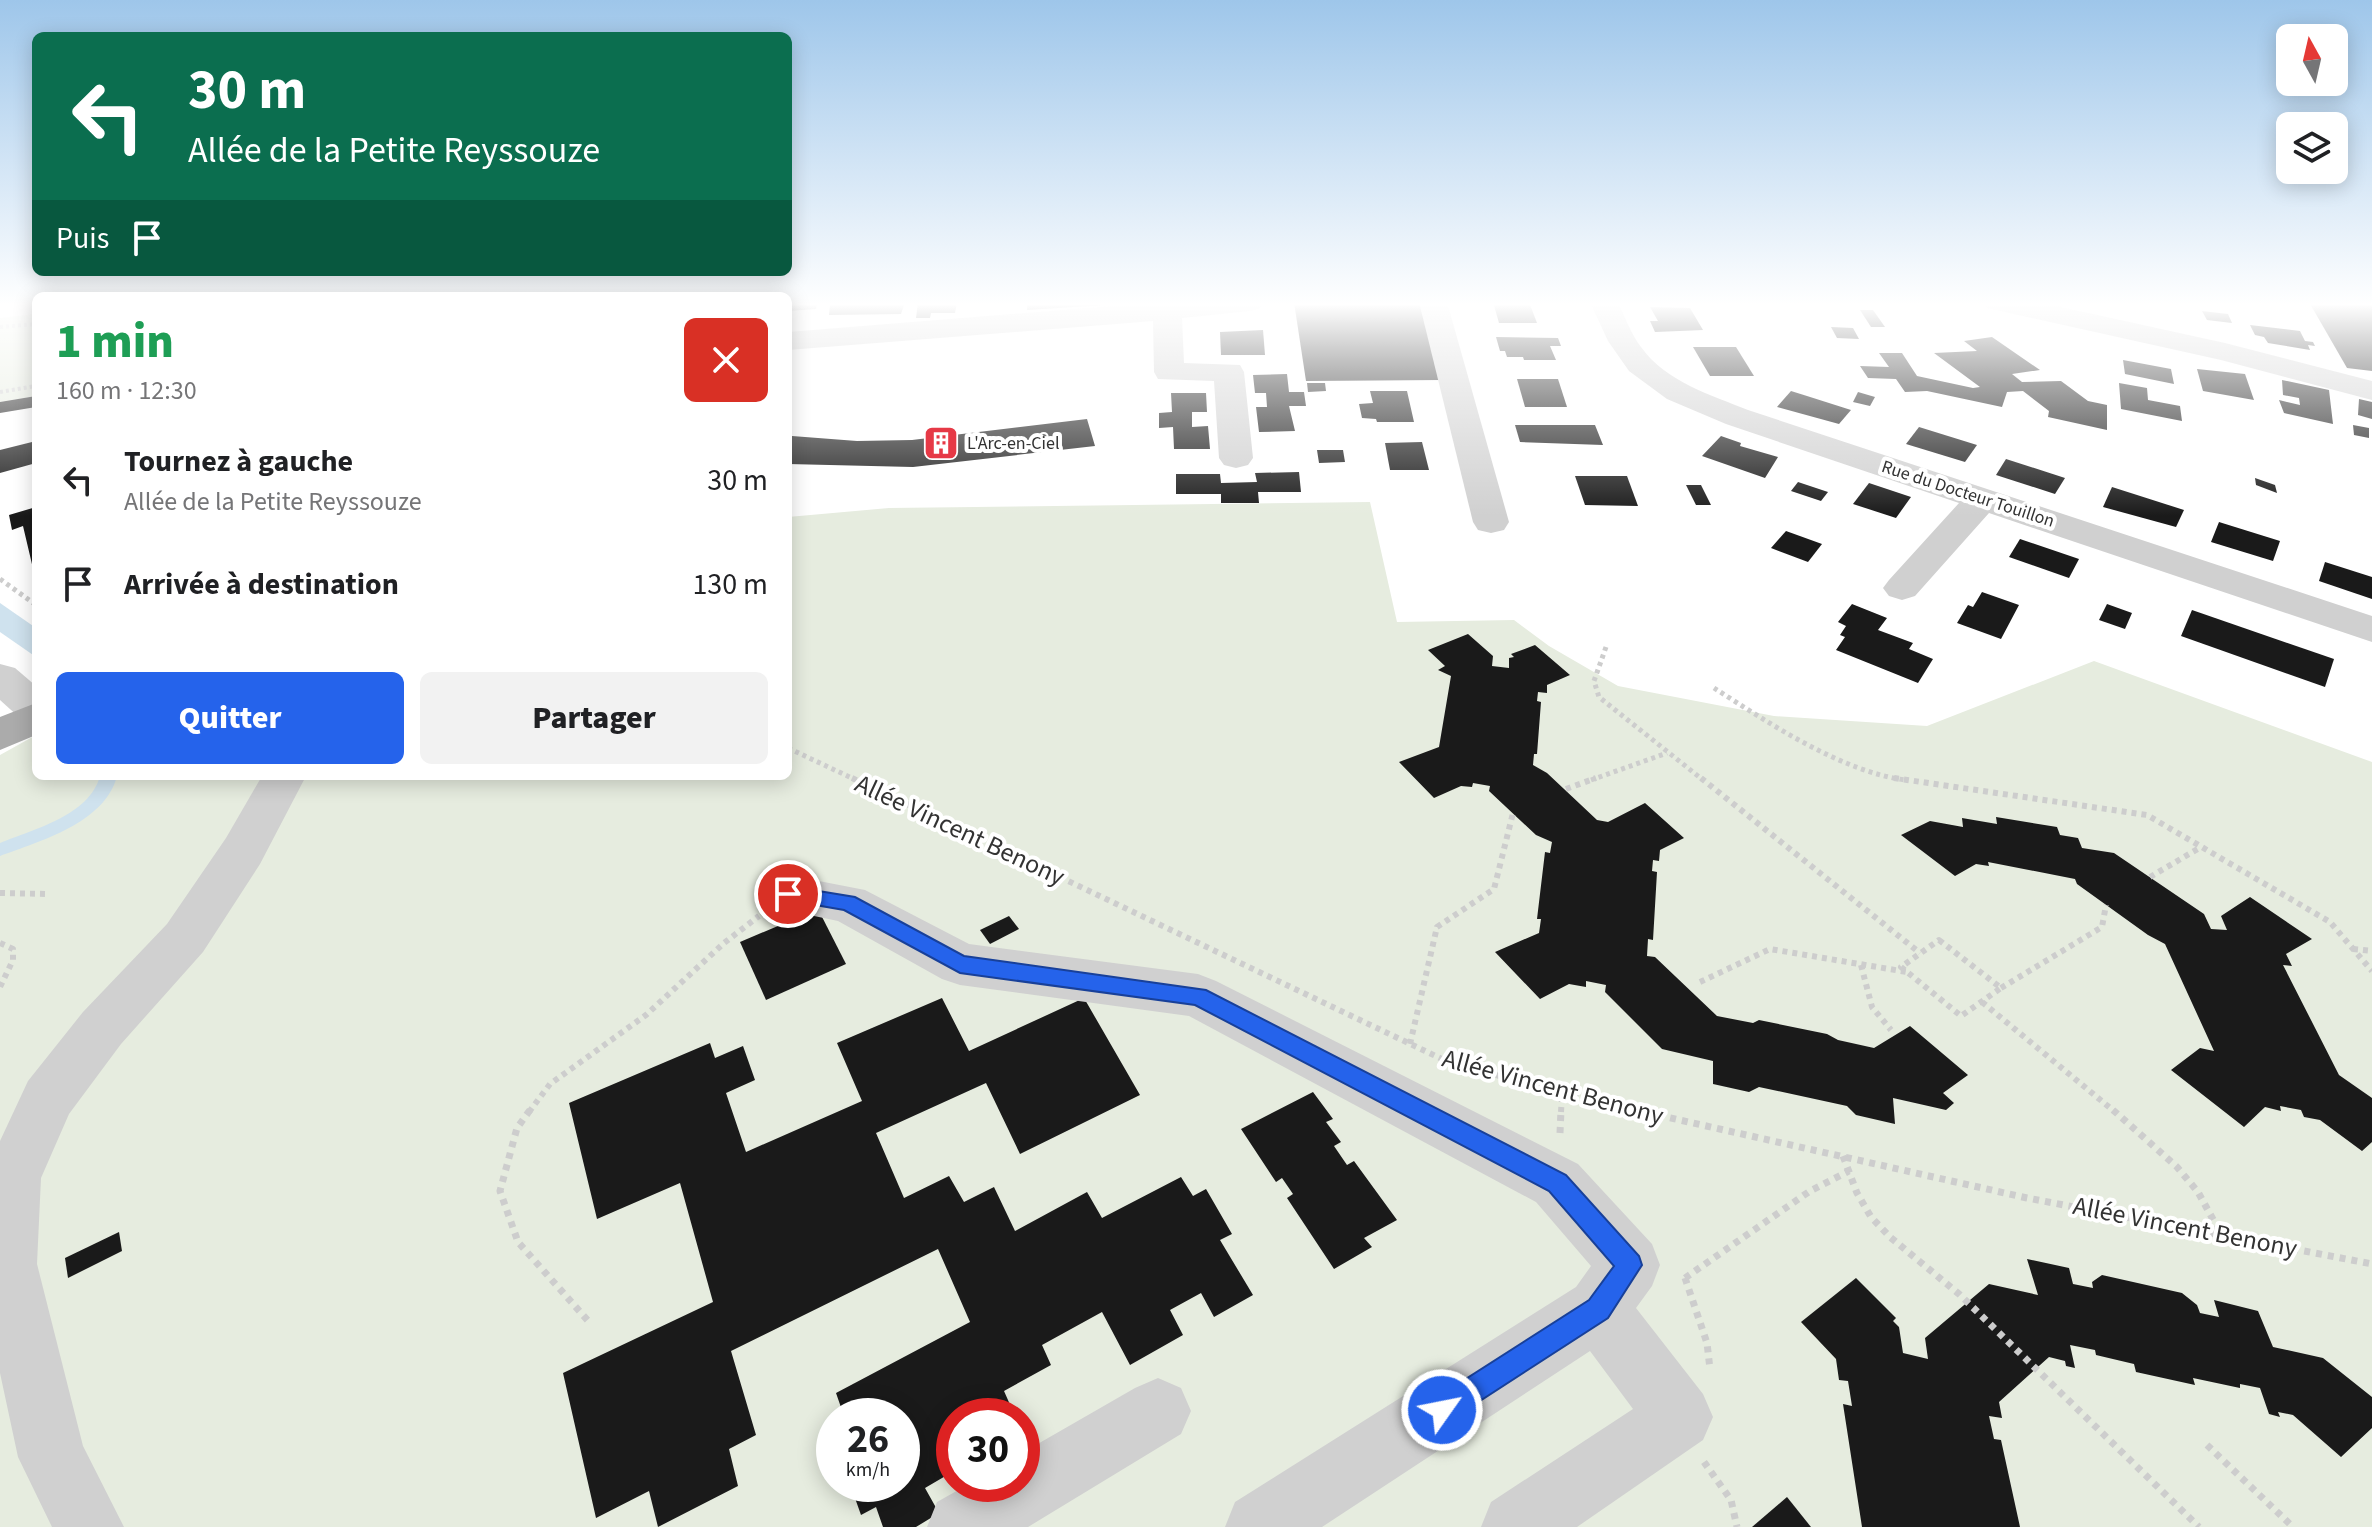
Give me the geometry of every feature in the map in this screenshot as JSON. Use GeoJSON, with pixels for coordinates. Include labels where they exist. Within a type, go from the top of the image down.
{"type":"FeatureCollection","features":[{"type":"Feature","properties":{"kind":"main road"},"geometry":{"type":"LineString","coordinates":[[0,735],[32,719]]}},
{"type":"Feature","properties":{"kind":"street"},"geometry":{"type":"LineString","coordinates":[[1229,373],[1236,458]]}},
{"type":"Feature","properties":{"kind":"street"},"geometry":{"type":"LineString","coordinates":[[1452,373],[1491,522]]}},
{"type":"Feature","properties":{"kind":"street","name":"Rue du Docteur Touillon"},"geometry":{"type":"LineString","coordinates":[[1650,373],[1688,397],[1737,417],[2372,629]]}},
{"type":"Feature","properties":{"kind":"street"},"geometry":{"type":"LineString","coordinates":[[2305,373],[2372,391]]}},
{"type":"Feature","properties":{"kind":"street"},"geometry":{"type":"LineString","coordinates":[[1902,588],[1982,499]]}},
{"type":"Feature","properties":{"kind":"street"},"geometry":{"type":"LineString","coordinates":[[0,678],[32,706]]}},
{"type":"Feature","properties":{"kind":"street"},"geometry":{"type":"LineString","coordinates":[[89,1527],[52,1457],[7,1264],[12,1178],[48,1098],[102,1028],[185,938],[243,851],[282,780]]}},
{"type":"Feature","properties":{"kind":"street"},"geometry":{"type":"LineString","coordinates":[[788,894],[848,903],[960,964],[1198,996],[1557,1183],[1680,1417],[1516,1527]]}},
{"type":"Feature","properties":{"kind":"street"},"geometry":{"type":"LineString","coordinates":[[1260,1527],[1614,1287]]}},
{"type":"Feature","properties":{"kind":"street"},"geometry":{"type":"LineString","coordinates":[[962,1527],[1158,1411]]}},
{"type":"Feature","properties":{"kind":"path"},"geometry":{"type":"LineString","coordinates":[[0,392],[32,387]]}},
{"type":"Feature","properties":{"kind":"path"},"geometry":{"type":"LineString","coordinates":[[0,579],[32,602]]}},
{"type":"Feature","properties":{"kind":"path"},"geometry":{"type":"LineString","coordinates":[[1606,647],[1594,681],[1599,697],[1920,953]]}},
{"type":"Feature","properties":{"kind":"path"},"geometry":{"type":"LineString","coordinates":[[1714,688],[1823,752],[1861,769],[1896,779],[2147,815],[2330,922],[2372,971]]}},
{"type":"Feature","properties":{"kind":"path","name":"Allée Vincent Benony"},"geometry":{"type":"LineString","coordinates":[[792,750],[1444,1060],[1562,1094],[2027,1198],[2372,1264]]}},
{"type":"Feature","properties":{"kind":"path"},"geometry":{"type":"LineString","coordinates":[[1566,789],[1668,753]]}},
{"type":"Feature","properties":{"kind":"path"},"geometry":{"type":"LineString","coordinates":[[1410,1044],[1437,927],[1494,889],[1513,813]]}},
{"type":"Feature","properties":{"kind":"path"},"geometry":{"type":"LineString","coordinates":[[2150,877],[2201,847]]}},
{"type":"Feature","properties":{"kind":"path"},"geometry":{"type":"LineString","coordinates":[[0,893],[48,894]]}},
{"type":"Feature","properties":{"kind":"path"},"geometry":{"type":"LineString","coordinates":[[590,1323],[518,1242],[500,1191],[517,1128],[550,1084],[646,1015],[724,943],[788,894]]}},
{"type":"Feature","properties":{"kind":"path"},"geometry":{"type":"LineString","coordinates":[[2001,988],[1939,940],[1901,967],[1961,1016],[2001,988],[2089,937],[2102,927],[2106,905]]}},
{"type":"Feature","properties":{"kind":"path"},"geometry":{"type":"LineString","coordinates":[[0,943],[13,949],[13,960],[0,987]]}},
{"type":"Feature","properties":{"kind":"path"},"geometry":{"type":"LineString","coordinates":[[1700,982],[1770,949],[1908,972]]}},
{"type":"Feature","properties":{"kind":"path"},"geometry":{"type":"LineString","coordinates":[[2353,949],[2372,951]]}},
{"type":"Feature","properties":{"kind":"path"},"geometry":{"type":"LineString","coordinates":[[1861,965],[1872,1007],[1891,1030]]}},
{"type":"Feature","properties":{"kind":"path"},"geometry":{"type":"LineString","coordinates":[[1982,1002],[2079,1080],[2177,1167],[2198,1192],[2221,1235]]}},
{"type":"Feature","properties":{"kind":"path"},"geometry":{"type":"LineString","coordinates":[[1843,1156],[1871,1217],[1890,1237],[1959,1294],[2199,1527]]}},
{"type":"Feature","properties":{"kind":"path"},"geometry":{"type":"LineString","coordinates":[[1614,1287],[1685,1278],[1810,1191],[1849,1171]]}},
{"type":"Feature","properties":{"kind":"path"},"geometry":{"type":"LineString","coordinates":[[1685,1278],[1707,1343],[1712,1379],[1680,1417],[1706,1465],[1731,1499],[1738,1517],[1737,1527]]}},
{"type":"Feature","properties":{"kind":"path"},"geometry":{"type":"LineString","coordinates":[[2207,1445],[2293,1527]]}},
{"type":"Feature","properties":{"kind":"shaded area"},"geometry":{"type":"Polygon","coordinates":[[[0,373],[32,373],[32,397],[0,402],[0,373]]]}},
{"type":"Feature","properties":{"kind":"shaded area"},"geometry":{"type":"Polygon","coordinates":[[[1370,502],[1397,622],[1514,620],[1549,646],[1618,686],[1774,716],[1927,726],[2094,661],[2372,762],[2372,1527],[0,1527],[0,755],[32,737],[32,780],[792,780],[792,517],[889,508],[1370,502]]]}},
{"type":"Feature","properties":{"kind":"water"},"geometry":{"type":"Polygon","coordinates":[[[0,603],[32,625],[32,654],[0,632],[0,603]]]}},
{"type":"Feature","properties":{"kind":"water"},"geometry":{"type":"Polygon","coordinates":[[[98,780],[115,780],[99,806],[85,818],[69,828],[0,856],[0,843],[59,819],[85,801],[98,780]]]}},
{"type":"Feature","properties":{"kind":"building"},"geometry":{"type":"Polygon","coordinates":[[[1305,373],[1441,373],[1442,380],[1306,381],[1305,373]]]}},
{"type":"Feature","properties":{"kind":"building"},"geometry":{"type":"Polygon","coordinates":[[[1708,373],[1752,373],[1754,376],[1710,376],[1708,373]]]}},
{"type":"Feature","properties":{"kind":"building"},"geometry":{"type":"Polygon","coordinates":[[[1865,373],[1915,373],[1973,388],[1980,387],[1961,373],[2017,373],[2012,374],[2022,382],[2061,381],[2088,401],[2107,405],[2107,430],[2048,417],[2049,411],[2023,391],[2007,392],[2002,407],[1927,391],[1905,392],[1896,379],[1868,378],[1865,373]]]}},
{"type":"Feature","properties":{"kind":"building"},"geometry":{"type":"Polygon","coordinates":[[[2172,373],[2174,384],[2125,374],[2172,373]]]}},
{"type":"Feature","properties":{"kind":"building"},"geometry":{"type":"Polygon","coordinates":[[[2198,373],[2245,374],[2254,400],[2203,391],[2198,373]]]}},
{"type":"Feature","properties":{"kind":"building"},"geometry":{"type":"Polygon","coordinates":[[[1287,374],[1289,392],[1304,392],[1306,406],[1289,406],[1295,431],[1259,432],[1256,407],[1267,407],[1266,393],[1255,393],[1253,375],[1287,374]]]}},
{"type":"Feature","properties":{"kind":"building"},"geometry":{"type":"Polygon","coordinates":[[[1517,379],[1558,379],[1567,407],[1525,407],[1517,379]]]}},
{"type":"Feature","properties":{"kind":"building"},"geometry":{"type":"Polygon","coordinates":[[[2282,380],[2329,390],[2333,424],[2284,413],[2279,400],[2300,405],[2299,398],[2283,395],[2282,380]]]}},
{"type":"Feature","properties":{"kind":"building"},"geometry":{"type":"Polygon","coordinates":[[[1307,383],[1325,383],[1326,391],[1308,392],[1307,383]]]}},
{"type":"Feature","properties":{"kind":"building"},"geometry":{"type":"Polygon","coordinates":[[[2119,383],[2147,388],[2148,400],[2180,406],[2182,421],[2121,409],[2119,383]]]}},
{"type":"Feature","properties":{"kind":"building"},"geometry":{"type":"Polygon","coordinates":[[[1370,391],[1407,391],[1414,422],[1377,422],[1376,419],[1362,418],[1359,404],[1373,403],[1370,391]]]}},
{"type":"Feature","properties":{"kind":"building"},"geometry":{"type":"Polygon","coordinates":[[[1791,391],[1851,410],[1839,424],[1777,407],[1791,391]]]}},
{"type":"Feature","properties":{"kind":"building"},"geometry":{"type":"Polygon","coordinates":[[[1858,392],[1875,397],[1870,406],[1853,402],[1858,392]]]}},
{"type":"Feature","properties":{"kind":"building"},"geometry":{"type":"Polygon","coordinates":[[[1171,393],[1206,393],[1207,412],[1192,412],[1192,427],[1208,426],[1210,449],[1174,449],[1173,427],[1159,428],[1159,413],[1172,412],[1171,393]]]}},
{"type":"Feature","properties":{"kind":"building"},"geometry":{"type":"Polygon","coordinates":[[[32,397],[32,408],[0,413],[0,402],[32,397]]]}},
{"type":"Feature","properties":{"kind":"building"},"geometry":{"type":"Polygon","coordinates":[[[2359,399],[2372,402],[2372,419],[2358,415],[2359,399]]]}},
{"type":"Feature","properties":{"kind":"building","name":"L'Arc-en-Ciel"},"geometry":{"type":"Polygon","coordinates":[[[1087,419],[1095,446],[913,467],[792,464],[792,436],[857,441],[912,440],[1087,419]]]}},
{"type":"Feature","properties":{"kind":"building"},"geometry":{"type":"Polygon","coordinates":[[[1515,425],[1595,425],[1603,445],[1520,442],[1515,425]]]}},
{"type":"Feature","properties":{"kind":"building"},"geometry":{"type":"Polygon","coordinates":[[[2353,425],[2369,428],[2369,438],[2354,435],[2353,425]]]}},
{"type":"Feature","properties":{"kind":"building"},"geometry":{"type":"Polygon","coordinates":[[[1919,427],[1977,445],[1965,462],[1906,444],[1919,427]]]}},
{"type":"Feature","properties":{"kind":"building"},"geometry":{"type":"Polygon","coordinates":[[[1721,436],[1741,443],[1740,446],[1778,457],[1765,478],[1702,456],[1721,436]]]}},
{"type":"Feature","properties":{"kind":"building"},"geometry":{"type":"Polygon","coordinates":[[[32,442],[32,464],[0,473],[0,450],[32,442]]]}},
{"type":"Feature","properties":{"kind":"building"},"geometry":{"type":"Polygon","coordinates":[[[1422,442],[1429,470],[1390,470],[1385,443],[1422,442]]]}},
{"type":"Feature","properties":{"kind":"building"},"geometry":{"type":"Polygon","coordinates":[[[1317,450],[1343,450],[1345,462],[1319,463],[1317,450]]]}},
{"type":"Feature","properties":{"kind":"building"},"geometry":{"type":"Polygon","coordinates":[[[2006,459],[2065,478],[2055,494],[1996,475],[2006,459]]]}},
{"type":"Feature","properties":{"kind":"building"},"geometry":{"type":"Polygon","coordinates":[[[1299,472],[1301,492],[1258,492],[1259,503],[1221,503],[1221,494],[1176,494],[1176,474],[1220,474],[1221,483],[1257,482],[1255,473],[1299,472]]]}},
{"type":"Feature","properties":{"kind":"building"},"geometry":{"type":"Polygon","coordinates":[[[1575,476],[1627,476],[1638,506],[1585,505],[1575,476]]]}},
{"type":"Feature","properties":{"kind":"building"},"geometry":{"type":"Polygon","coordinates":[[[2255,478],[2275,485],[2277,493],[2256,485],[2255,478]]]}},
{"type":"Feature","properties":{"kind":"building"},"geometry":{"type":"Polygon","coordinates":[[[1798,482],[1828,492],[1821,501],[1791,491],[1798,482]]]}},
{"type":"Feature","properties":{"kind":"building"},"geometry":{"type":"Polygon","coordinates":[[[1869,483],[1911,497],[1896,518],[1853,504],[1869,483]]]}},
{"type":"Feature","properties":{"kind":"building"},"geometry":{"type":"Polygon","coordinates":[[[1686,485],[1701,485],[1711,505],[1696,505],[1686,485]]]}},
{"type":"Feature","properties":{"kind":"building"},"geometry":{"type":"Polygon","coordinates":[[[2112,487],[2184,510],[2176,527],[2103,507],[2112,487]]]}},
{"type":"Feature","properties":{"kind":"building"},"geometry":{"type":"Polygon","coordinates":[[[32,508],[32,564],[23,526],[12,530],[9,515],[32,508]]]}},
{"type":"Feature","properties":{"kind":"building"},"geometry":{"type":"Polygon","coordinates":[[[2219,522],[2280,541],[2273,561],[2211,542],[2219,522]]]}},
{"type":"Feature","properties":{"kind":"building"},"geometry":{"type":"Polygon","coordinates":[[[1786,531],[1822,544],[1808,562],[1771,548],[1786,531]]]}},
{"type":"Feature","properties":{"kind":"building"},"geometry":{"type":"Polygon","coordinates":[[[2020,539],[2079,559],[2069,578],[2009,557],[2020,539]]]}},
{"type":"Feature","properties":{"kind":"building"},"geometry":{"type":"Polygon","coordinates":[[[2325,562],[2372,577],[2372,599],[2319,581],[2325,562]]]}},
{"type":"Feature","properties":{"kind":"building"},"geometry":{"type":"Polygon","coordinates":[[[1982,592],[2019,605],[2001,639],[1957,623],[1968,605],[1973,607],[1982,592]]]}},
{"type":"Feature","properties":{"kind":"building"},"geometry":{"type":"Polygon","coordinates":[[[1852,604],[1887,618],[1878,630],[1913,643],[1909,649],[1933,659],[1918,683],[1836,650],[1845,637],[1840,635],[1846,626],[1838,622],[1852,604]]]}},
{"type":"Feature","properties":{"kind":"building"},"geometry":{"type":"Polygon","coordinates":[[[2107,604],[2132,613],[2125,629],[2099,620],[2107,604]]]}},
{"type":"Feature","properties":{"kind":"building"},"geometry":{"type":"Polygon","coordinates":[[[2192,610],[2334,659],[2325,687],[2181,636],[2192,610]]]}},
{"type":"Feature","properties":{"kind":"building"},"geometry":{"type":"Polygon","coordinates":[[[1468,634],[1493,656],[1492,666],[1509,668],[1509,658],[1514,657],[1511,654],[1535,645],[1570,675],[1547,685],[1547,693],[1538,692],[1537,701],[1541,702],[1537,754],[1534,754],[1533,765],[1547,773],[1597,820],[1608,822],[1645,803],[1684,838],[1660,850],[1659,861],[1653,860],[1652,871],[1657,872],[1653,940],[1648,939],[1647,956],[1655,957],[1717,1016],[1753,1023],[1759,1020],[1827,1034],[1838,1040],[1874,1048],[1910,1026],[1968,1075],[1943,1093],[1954,1103],[1946,1110],[1893,1098],[1895,1124],[1856,1115],[1847,1106],[1759,1087],[1749,1092],[1713,1084],[1713,1061],[1662,1049],[1605,992],[1606,985],[1586,981],[1586,987],[1569,984],[1540,999],[1495,952],[1539,933],[1541,919],[1537,919],[1545,852],[1550,853],[1552,842],[1536,835],[1489,791],[1490,786],[1473,783],[1472,787],[1461,786],[1434,798],[1399,762],[1439,747],[1451,676],[1438,670],[1445,666],[1428,650],[1468,634]]]}},
{"type":"Feature","properties":{"kind":"building"},"geometry":{"type":"Polygon","coordinates":[[[1996,817],[2057,827],[2060,835],[2078,838],[2082,848],[2114,853],[2204,914],[2211,929],[2227,930],[2221,916],[2250,897],[2312,939],[2286,954],[2292,966],[2283,965],[2339,1075],[2372,1098],[2372,1142],[2362,1151],[2320,1120],[2304,1117],[2301,1110],[2280,1106],[2281,1111],[2265,1107],[2244,1127],[2171,1070],[2200,1048],[2214,1051],[2165,944],[2077,884],[2075,879],[1988,862],[1989,866],[1976,864],[1955,876],[1901,835],[1930,821],[1963,827],[1962,818],[1997,824],[1996,817]]]}},
{"type":"Feature","properties":{"kind":"building"},"geometry":{"type":"Polygon","coordinates":[[[818,909],[846,964],[766,1000],[740,942],[818,909]]]}},
{"type":"Feature","properties":{"kind":"building"},"geometry":{"type":"Polygon","coordinates":[[[1009,916],[1019,929],[990,944],[980,930],[1009,916]]]}},
{"type":"Feature","properties":{"kind":"building"},"geometry":{"type":"Polygon","coordinates":[[[942,998],[969,1051],[1084,998],[1140,1095],[1020,1154],[986,1083],[876,1133],[904,1198],[949,1176],[964,1202],[994,1187],[1015,1231],[1087,1192],[1102,1218],[1181,1177],[1193,1196],[1206,1189],[1232,1234],[1220,1240],[1253,1295],[1214,1317],[1201,1293],[1170,1310],[1183,1335],[1130,1365],[1102,1312],[1042,1345],[1051,1365],[1004,1391],[1007,1398],[936,1398],[936,1482],[925,1488],[939,1513],[916,1527],[883,1527],[876,1507],[861,1515],[856,1502],[920,1502],[920,1398],[838,1398],[836,1393],[970,1322],[938,1249],[731,1351],[756,1435],[729,1449],[738,1486],[658,1527],[649,1491],[596,1518],[563,1373],[713,1302],[680,1183],[597,1219],[569,1103],[710,1043],[715,1058],[743,1046],[755,1080],[726,1093],[746,1152],[862,1101],[837,1043],[942,998]]]}},
{"type":"Feature","properties":{"kind":"building"},"geometry":{"type":"Polygon","coordinates":[[[1313,1092],[1333,1119],[1326,1122],[1341,1142],[1334,1146],[1347,1165],[1354,1161],[1397,1220],[1364,1238],[1372,1247],[1334,1269],[1287,1198],[1293,1194],[1282,1178],[1276,1182],[1241,1129],[1313,1092]]]}},
{"type":"Feature","properties":{"kind":"building"},"geometry":{"type":"Polygon","coordinates":[[[119,1232],[122,1251],[68,1278],[65,1258],[119,1232]]]}},
{"type":"Feature","properties":{"kind":"building"},"geometry":{"type":"Polygon","coordinates":[[[2027,1259],[2069,1268],[2073,1284],[2093,1288],[2092,1282],[2102,1275],[2182,1293],[2197,1305],[2200,1313],[2219,1317],[2214,1300],[2258,1311],[2273,1347],[2323,1358],[2372,1397],[2372,1428],[2341,1457],[2293,1415],[2278,1412],[2280,1417],[2269,1414],[2260,1388],[2240,1384],[2240,1388],[2193,1378],[2195,1385],[2136,1372],[2134,1364],[2070,1345],[2075,1368],[2066,1366],[2065,1361],[2049,1357],[1999,1402],[2002,1418],[1989,1416],[1994,1439],[2001,1440],[2020,1527],[1862,1527],[1843,1404],[1852,1406],[1848,1381],[1839,1380],[1836,1359],[1801,1322],[1856,1278],[1896,1318],[1893,1321],[1899,1327],[1903,1353],[1928,1359],[1925,1338],[1989,1284],[2038,1295],[2027,1259]]]}},
{"type":"Feature","properties":{"kind":"building"},"geometry":{"type":"Polygon","coordinates":[[[1787,1497],[1811,1527],[1752,1527],[1787,1497]]]}},
{"type":"Feature","properties":{"kind":"place","name":"L'Arc-en-Ciel"},"geometry":{"type":"Point","coordinates":[941,443]}},
{"type":"Feature","properties":{"kind":"route"},"geometry":{"type":"LineString","coordinates":[[788,894],[848,903],[960,964],[1198,996],[1557,1183],[1630,1265],[1598,1309],[1442,1410]]}}]}
